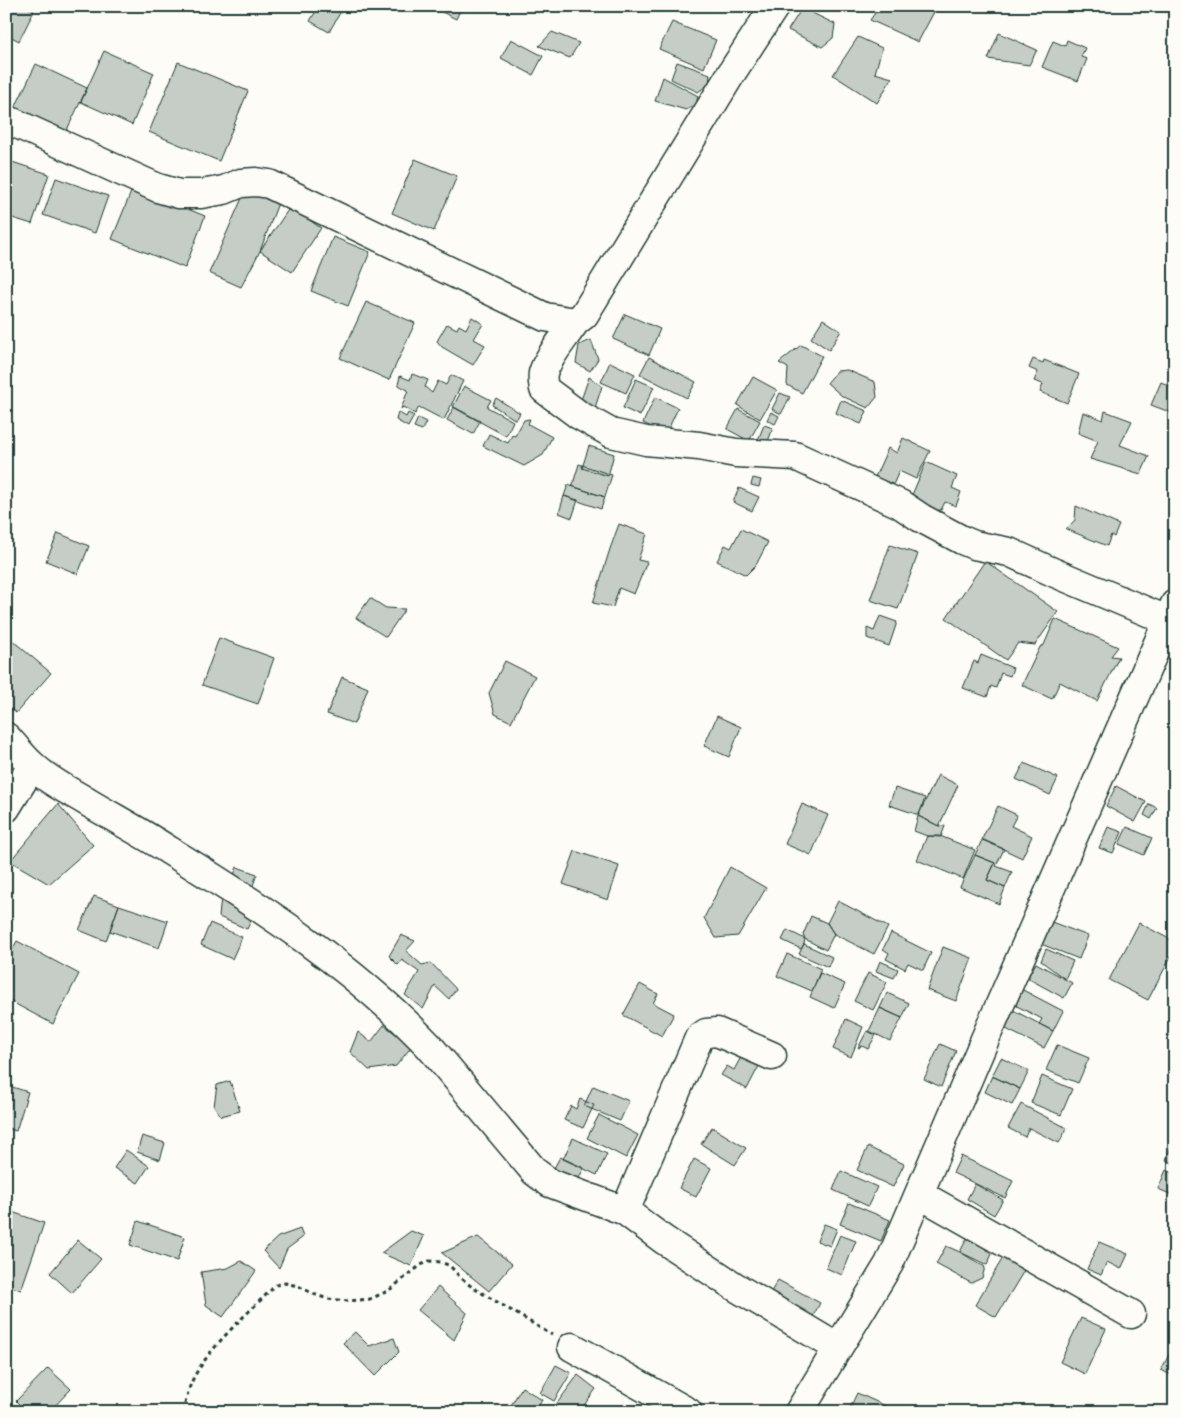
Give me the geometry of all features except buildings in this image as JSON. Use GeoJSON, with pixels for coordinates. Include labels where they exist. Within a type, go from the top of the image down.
{"type":"FeatureCollection","features":[{"type":"Feature","properties":{"kind":"street"},"geometry":{"type":"LineString","coordinates":[[775,6],[734,69],[584,316],[574,322],[545,367],[542,375],[544,389],[579,414],[611,433],[646,441],[736,452],[795,456],[900,504],[921,518],[974,545],[1009,552],[1054,573],[1171,612],[889,1264],[799,1412]]}},
{"type":"Feature","properties":{"kind":"street"},"geometry":{"type":"LineString","coordinates":[[6,119],[158,188],[179,194],[201,194],[224,190],[242,183],[256,182],[269,184],[545,317],[574,322]]}},
{"type":"Feature","properties":{"kind":"street"},"geometry":{"type":"LineString","coordinates":[[6,737],[32,766],[59,785],[237,892],[331,958],[414,1030],[535,1172],[550,1183],[625,1211],[664,1240],[734,1286],[838,1348]]}},
{"type":"Feature","properties":{"kind":"street"},"geometry":{"type":"LineString","coordinates":[[6,808],[32,766]]}},
{"type":"Feature","properties":{"kind":"street"},"geometry":{"type":"LineString","coordinates":[[625,1211],[699,1038],[706,1033],[717,1032],[772,1056]]}},
{"type":"Feature","properties":{"kind":"street"},"geometry":{"type":"LineString","coordinates":[[919,1194],[1130,1314]]}},
{"type":"Feature","properties":{"kind":"street"},"geometry":{"type":"LineString","coordinates":[[572,1347],[688,1412]]}},
{"type":"Feature","properties":{"kind":"path"},"geometry":{"type":"LineString","coordinates":[[183,1412],[187,1394],[195,1375],[216,1347],[276,1285],[285,1283],[298,1286],[316,1296],[348,1302],[370,1299],[388,1291],[421,1265],[429,1262],[441,1262],[450,1266],[472,1286],[572,1347]]}}]}
